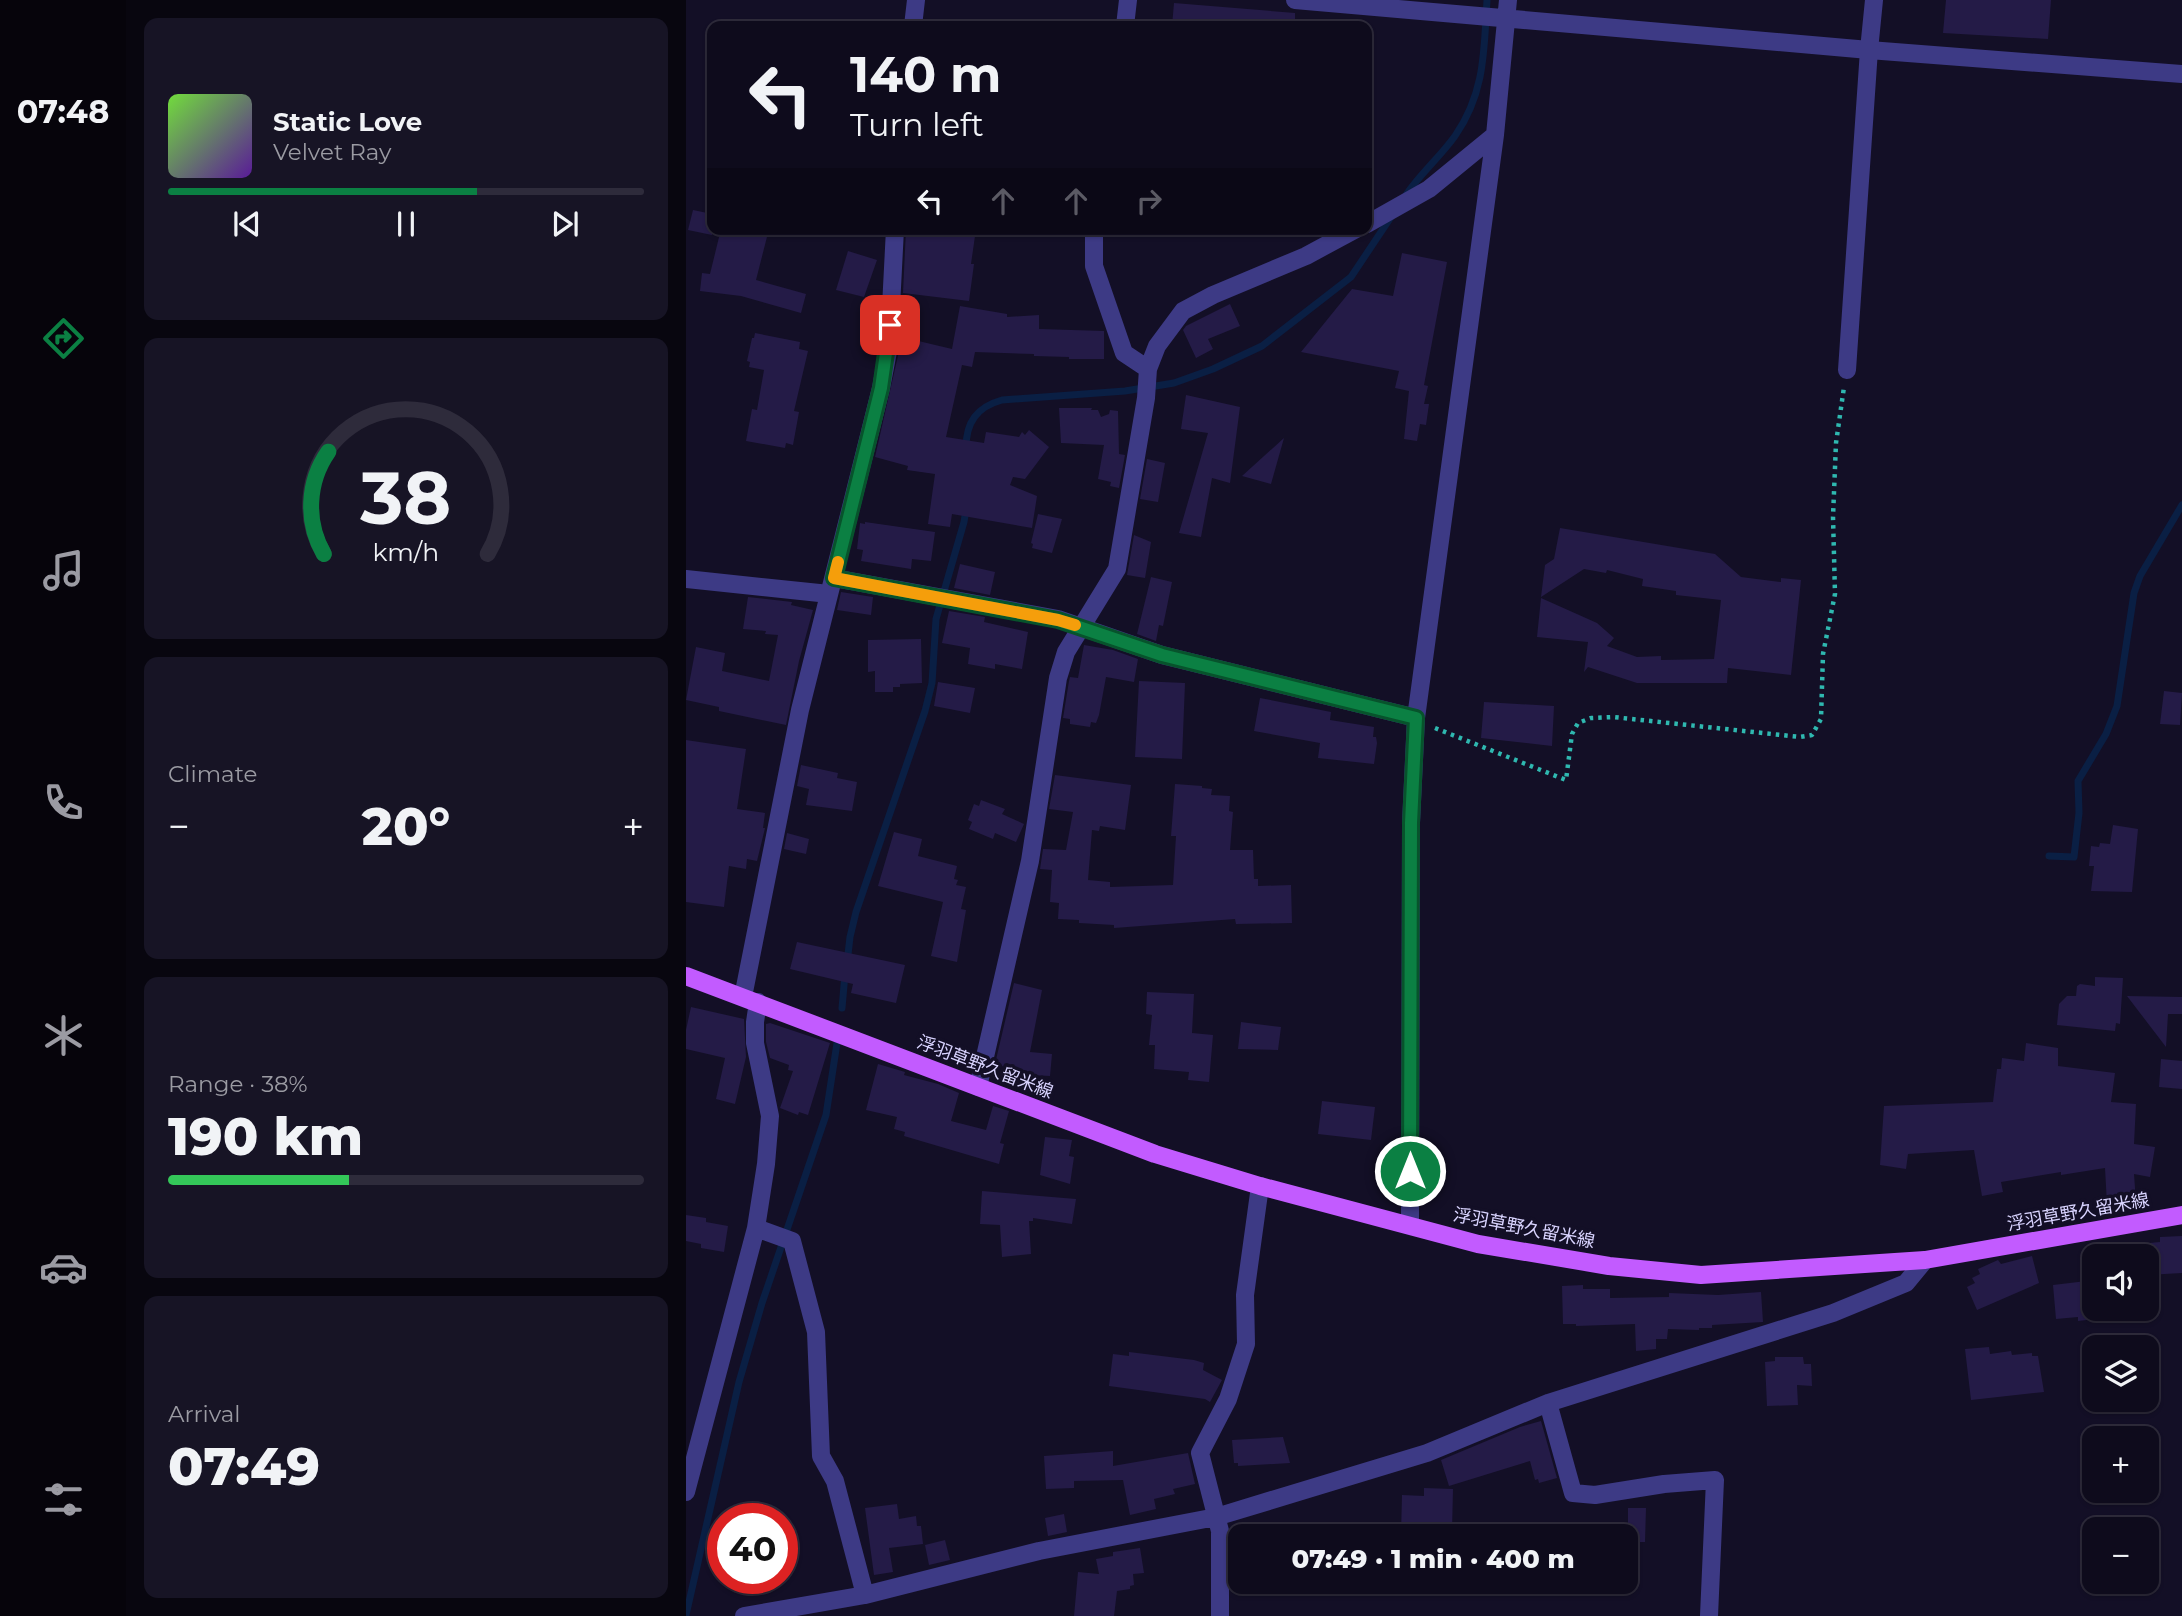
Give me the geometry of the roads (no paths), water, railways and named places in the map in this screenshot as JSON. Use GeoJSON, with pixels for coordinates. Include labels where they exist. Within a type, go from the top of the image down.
{"type":"FeatureCollection","features":[{"type":"Feature","properties":{"kind":"main road","name":"浮羽草野久留米線"},"geometry":{"type":"LineString","coordinates":[[686,976],[1155,1154],[1260,1186],[1478,1244],[1609,1266],[1701,1275],[1925,1260],[2182,1215]]}},
{"type":"Feature","properties":{"kind":"street"},"geometry":{"type":"LineString","coordinates":[[914,21],[916,0]]}},
{"type":"Feature","properties":{"kind":"street"},"geometry":{"type":"LineString","coordinates":[[1126,21],[1128,0]]}},
{"type":"Feature","properties":{"kind":"street"},"geometry":{"type":"LineString","coordinates":[[1295,0],[1484,18],[1508,9],[1869,50],[2182,74]]}},
{"type":"Feature","properties":{"kind":"street"},"geometry":{"type":"LineString","coordinates":[[1847,370],[1874,0]]}},
{"type":"Feature","properties":{"kind":"street"},"geometry":{"type":"LineString","coordinates":[[1410,1225],[1411,837],[1416,718],[1495,135],[1508,9]]}},
{"type":"Feature","properties":{"kind":"street"},"geometry":{"type":"LineString","coordinates":[[1372,220],[1429,189],[1495,135]]}},
{"type":"Feature","properties":{"kind":"street"},"geometry":{"type":"LineString","coordinates":[[686,1492],[756,1228],[770,1116],[755,1043],[751,1000],[800,710],[881,388],[889,346],[895,235]]}},
{"type":"Feature","properties":{"kind":"street"},"geometry":{"type":"LineString","coordinates":[[1094,235],[1094,266],[1124,353],[1147,374]]}},
{"type":"Feature","properties":{"kind":"street"},"geometry":{"type":"LineString","coordinates":[[978,1087],[1030,861],[1058,678],[1066,652],[1116,569],[1146,398],[1147,374],[1157,346],[1183,311],[1213,295],[1306,256],[1345,235]]}},
{"type":"Feature","properties":{"kind":"street"},"geometry":{"type":"LineString","coordinates":[[686,579],[831,586],[941,599],[1058,620],[1162,655],[1416,718]]}},
{"type":"Feature","properties":{"kind":"street"},"geometry":{"type":"LineString","coordinates":[[1220,1616],[1220,1531],[1200,1453],[1228,1399],[1246,1344],[1245,1295],[1260,1186]]}},
{"type":"Feature","properties":{"kind":"street"},"geometry":{"type":"LineString","coordinates":[[756,1228],[785,1238],[816,1332],[821,1456],[835,1481],[865,1595]]}},
{"type":"Feature","properties":{"kind":"street"},"geometry":{"type":"LineString","coordinates":[[744,1616],[865,1595],[1039,1551],[1216,1517],[1427,1452],[1548,1403],[1833,1313],[1906,1283],[1925,1260]]}},
{"type":"Feature","properties":{"kind":"street"},"geometry":{"type":"LineString","coordinates":[[1548,1403],[1573,1493],[1595,1495],[1664,1484],[1715,1480],[1709,1616]]}},
{"type":"Feature","properties":{"kind":"waterway"},"geometry":{"type":"LineString","coordinates":[[1406,195],[1455,136],[1472,104],[1481,71],[1487,0]]}},
{"type":"Feature","properties":{"kind":"waterway"},"geometry":{"type":"LineString","coordinates":[[966,448],[971,423],[980,411],[993,403],[1002,400],[1125,391],[1174,383],[1213,369],[1262,346],[1351,277],[1391,217]]}},
{"type":"Feature","properties":{"kind":"waterway"},"geometry":{"type":"LineString","coordinates":[[2049,856],[2074,857],[2079,813],[2078,781],[2106,734],[2117,706],[2134,593],[2140,576],[2182,505]]}},
{"type":"Feature","properties":{"kind":"waterway"},"geometry":{"type":"LineString","coordinates":[[847,963],[856,912],[925,711],[932,683],[936,619],[966,509]]}},
{"type":"Feature","properties":{"kind":"waterway"},"geometry":{"type":"LineString","coordinates":[[842,1008],[845,974]]}},
{"type":"Feature","properties":{"kind":"waterway"},"geometry":{"type":"LineString","coordinates":[[686,1615],[739,1382],[762,1303],[826,1115],[837,1043]]}}]}
